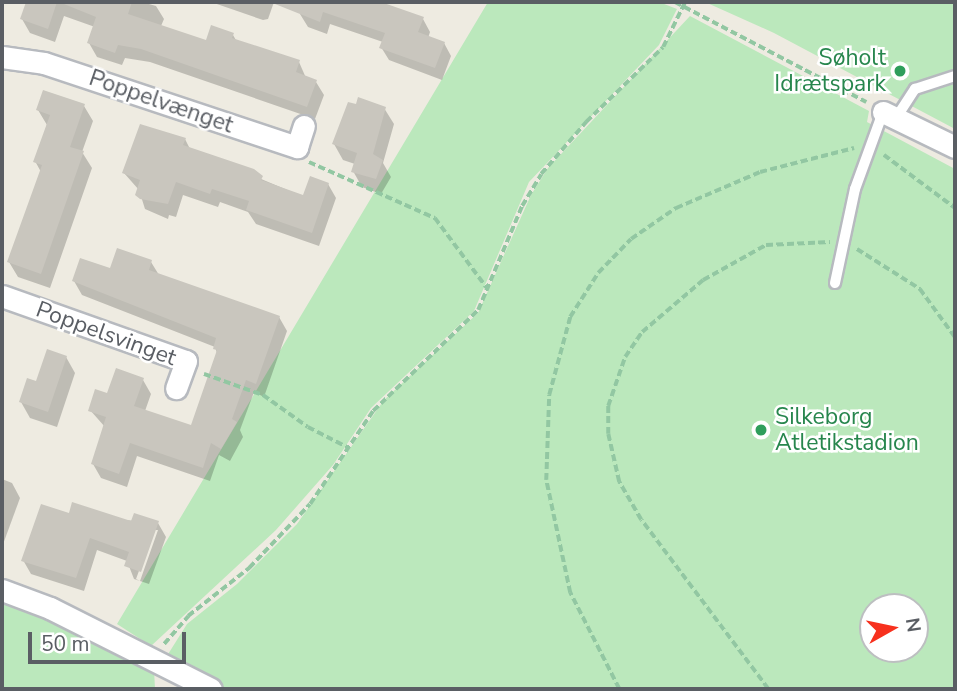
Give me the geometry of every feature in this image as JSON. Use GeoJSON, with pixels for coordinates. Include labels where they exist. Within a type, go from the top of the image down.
{"type":"FeatureCollection","features":[{"type":"Feature","properties":{"kind":"street","name":"Poppelvænget"},"geometry":{"type":"LineString","coordinates":[[2,57],[44,63],[297,147]]}},
{"type":"Feature","properties":{"kind":"street"},"geometry":{"type":"LineString","coordinates":[[889,114],[955,147]]}},
{"type":"Feature","properties":{"kind":"street"},"geometry":{"type":"LineString","coordinates":[[297,147],[304,126]]}},
{"type":"Feature","properties":{"kind":"street","name":"Poppelsvinget"},"geometry":{"type":"LineString","coordinates":[[2,296],[186,361],[176,387]]}},
{"type":"Feature","properties":{"kind":"street"},"geometry":{"type":"LineString","coordinates":[[2,590],[50,608],[211,689]]}},
{"type":"Feature","properties":{"kind":"lane"},"geometry":{"type":"LineString","coordinates":[[835,283],[842,243],[868,147],[889,114],[915,89],[955,76]]}},
{"type":"Feature","properties":{"kind":"path"},"geometry":{"type":"LineString","coordinates":[[675,2],[685,4],[889,114]]}},
{"type":"Feature","properties":{"kind":"path"},"geometry":{"type":"LineString","coordinates":[[152,658],[188,616],[248,568],[310,505],[401,380],[478,310],[541,174],[663,47],[685,4]]}},
{"type":"Feature","properties":{"kind":"path"},"geometry":{"type":"LineString","coordinates":[[297,147],[312,166],[435,218],[487,288]]}},
{"type":"Feature","properties":{"kind":"path"},"geometry":{"type":"LineString","coordinates":[[619,689],[570,593],[546,480],[549,395],[569,317],[598,272],[631,239],[676,208],[760,172],[836,151],[868,147],[955,208]]}},
{"type":"Feature","properties":{"kind":"path"},"geometry":{"type":"LineString","coordinates":[[768,689],[642,520],[619,482],[610,445],[608,405],[625,357],[642,332],[703,279],[766,245],[842,243],[901,273],[920,289],[955,337]]}},
{"type":"Feature","properties":{"kind":"path"},"geometry":{"type":"LineString","coordinates":[[186,361],[197,372],[263,395],[308,427],[349,448]]}},
{"type":"Feature","properties":{"kind":"green space"},"geometry":{"type":"Polygon","coordinates":[[[488,2],[659,2],[677,9],[659,45],[529,182],[474,311],[371,408],[333,465],[276,530],[151,646],[117,624],[488,2]]]}},
{"type":"Feature","properties":{"kind":"green space","name":"Søholt Idrætspark"},"geometry":{"type":"Polygon","coordinates":[[[705,2],[955,2],[955,129],[774,33],[705,2]]]}},
{"type":"Feature","properties":{"kind":"green space"},"geometry":{"type":"Polygon","coordinates":[[[690,16],[869,111],[867,122],[955,169],[955,689],[225,689],[165,659],[187,624],[237,584],[297,524],[384,400],[478,313],[531,195],[548,168],[690,16]]]}},
{"type":"Feature","properties":{"kind":"green space"},"geometry":{"type":"Polygon","coordinates":[[[2,601],[88,634],[154,669],[155,689],[2,689],[2,601]]]}},
{"type":"Feature","properties":{"kind":"building"},"geometry":{"type":"Polygon","coordinates":[[[26,2],[57,2],[48,29],[20,19],[26,2]]]}},
{"type":"Feature","properties":{"kind":"building"},"geometry":{"type":"Polygon","coordinates":[[[59,2],[132,2],[128,14],[206,40],[211,25],[234,33],[232,38],[300,60],[296,72],[317,80],[307,107],[141,49],[118,45],[115,53],[87,43],[96,17],[59,2]]]}},
{"type":"Feature","properties":{"kind":"building"},"geometry":{"type":"Polygon","coordinates":[[[270,2],[381,2],[424,17],[418,32],[445,42],[435,68],[379,48],[385,33],[323,12],[320,22],[270,2]]]}},
{"type":"Feature","properties":{"kind":"building"},"geometry":{"type":"Polygon","coordinates":[[[43,90],[85,104],[70,147],[84,151],[41,274],[7,262],[42,165],[33,162],[50,115],[36,110],[43,90]]]}},
{"type":"Feature","properties":{"kind":"building"},"geometry":{"type":"Polygon","coordinates":[[[358,97],[386,107],[373,154],[383,160],[376,179],[351,172],[357,153],[332,144],[348,102],[356,104],[358,97]]]}},
{"type":"Feature","properties":{"kind":"building"},"geometry":{"type":"Polygon","coordinates":[[[140,124],[186,138],[183,145],[254,169],[263,176],[261,180],[303,195],[310,176],[329,183],[312,233],[246,210],[249,201],[212,189],[210,194],[176,182],[168,204],[140,199],[135,195],[140,180],[122,173],[140,124]]]}},
{"type":"Feature","properties":{"kind":"building"},"geometry":{"type":"Polygon","coordinates":[[[117,248],[152,260],[149,270],[280,316],[256,384],[246,380],[232,419],[237,422],[221,449],[211,443],[203,468],[130,443],[119,474],[91,464],[106,417],[88,411],[95,389],[107,393],[116,368],[144,378],[134,406],[191,425],[217,350],[213,349],[216,338],[72,281],[80,258],[110,268],[117,248]]]}},
{"type":"Feature","properties":{"kind":"building"},"geometry":{"type":"Polygon","coordinates":[[[47,349],[67,356],[48,412],[19,402],[27,378],[36,381],[47,349]]]}},
{"type":"Feature","properties":{"kind":"building"},"geometry":{"type":"Polygon","coordinates":[[[72,502],[131,521],[134,513],[159,521],[141,572],[124,566],[129,552],[90,538],[76,578],[21,561],[41,504],[69,513],[72,502]]]}},
{"type":"Feature","properties":{"kind":"place","name":"Søholt Idrætspark"},"geometry":{"type":"Point","coordinates":[900,71]}},
{"type":"Feature","properties":{"kind":"place","name":"Silkeborg Atletikstadion"},"geometry":{"type":"Point","coordinates":[761,430]}}]}
